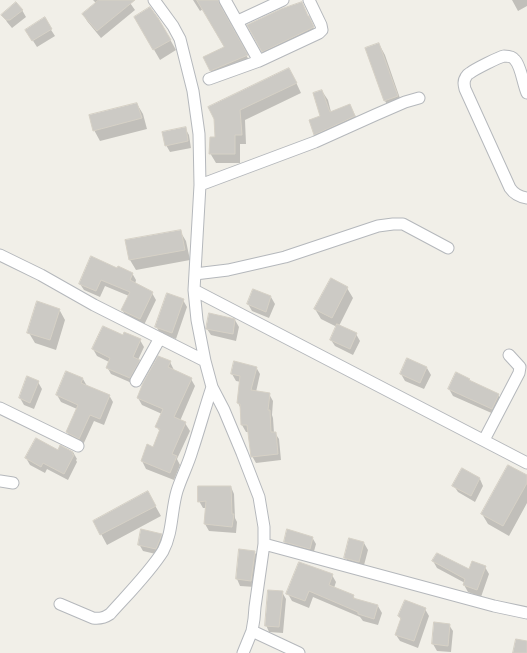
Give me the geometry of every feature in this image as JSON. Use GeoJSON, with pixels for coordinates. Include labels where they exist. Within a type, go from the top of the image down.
{"type":"FeatureCollection","features":[{"type":"Feature","properties":{"kind":"street"},"geometry":{"type":"LineString","coordinates":[[154,0],[173,26],[180,39],[194,91],[199,134],[200,185],[194,290],[197,320],[205,361],[212,387],[224,410],[259,497],[264,527],[264,544],[252,631],[243,653]]}},
{"type":"Feature","properties":{"kind":"street"},"geometry":{"type":"LineString","coordinates":[[226,0],[259,61]]}},
{"type":"Feature","properties":{"kind":"street"},"geometry":{"type":"LineString","coordinates":[[238,21],[283,0]]}},
{"type":"Feature","properties":{"kind":"street"},"geometry":{"type":"LineString","coordinates":[[209,79],[259,61],[319,33],[322,30],[321,25],[309,0]]}},
{"type":"Feature","properties":{"kind":"street"},"geometry":{"type":"LineString","coordinates":[[526,87],[519,66],[515,60],[508,56],[503,56],[469,73],[464,81],[465,89],[510,188],[518,195],[527,198]]}},
{"type":"Feature","properties":{"kind":"street"},"geometry":{"type":"LineString","coordinates":[[200,185],[315,142],[405,102],[419,98]]}},
{"type":"Feature","properties":{"kind":"street"},"geometry":{"type":"LineString","coordinates":[[195,274],[228,270],[285,257],[378,226],[393,224],[403,224],[448,248]]}},
{"type":"Feature","properties":{"kind":"street"},"geometry":{"type":"LineString","coordinates":[[0,255],[42,275],[94,305],[205,361]]}},
{"type":"Feature","properties":{"kind":"street"},"geometry":{"type":"LineString","coordinates":[[194,290],[527,462]]}},
{"type":"Feature","properties":{"kind":"street"},"geometry":{"type":"LineString","coordinates":[[136,381],[160,338]]}},
{"type":"Feature","properties":{"kind":"street"},"geometry":{"type":"LineString","coordinates":[[484,440],[519,373],[520,366],[509,355]]}},
{"type":"Feature","properties":{"kind":"street"},"geometry":{"type":"LineString","coordinates":[[60,604],[93,618],[99,619],[107,617],[148,571],[162,551],[169,534],[172,522],[173,506],[177,492],[192,451],[212,387]]}},
{"type":"Feature","properties":{"kind":"street"},"geometry":{"type":"LineString","coordinates":[[0,408],[78,446]]}},
{"type":"Feature","properties":{"kind":"street"},"geometry":{"type":"LineString","coordinates":[[0,481],[13,483]]}},
{"type":"Feature","properties":{"kind":"street"},"geometry":{"type":"LineString","coordinates":[[264,544],[494,606],[527,613]]}},
{"type":"Feature","properties":{"kind":"street"},"geometry":{"type":"LineString","coordinates":[[252,631],[299,653]]}},
{"type":"Feature","properties":{"kind":"building"},"geometry":{"type":"Polygon","coordinates":[[[99,0],[135,0],[97,31],[82,14],[99,0]]]}},
{"type":"Feature","properties":{"kind":"building"},"geometry":{"type":"Polygon","coordinates":[[[197,0],[218,0],[248,55],[210,71],[203,57],[224,47],[197,0]]]}},
{"type":"Feature","properties":{"kind":"building"},"geometry":{"type":"Polygon","coordinates":[[[16,2],[23,10],[10,20],[6,20],[1,15],[16,2]]]}},
{"type":"Feature","properties":{"kind":"building"},"geometry":{"type":"Polygon","coordinates":[[[302,2],[314,27],[262,52],[247,25],[281,9],[302,2]]]}},
{"type":"Feature","properties":{"kind":"building"},"geometry":{"type":"Polygon","coordinates":[[[150,7],[171,40],[153,50],[134,17],[150,7]]]}},
{"type":"Feature","properties":{"kind":"building"},"geometry":{"type":"Polygon","coordinates":[[[45,17],[52,29],[32,41],[25,30],[45,17]]]}},
{"type":"Feature","properties":{"kind":"building"},"geometry":{"type":"Polygon","coordinates":[[[379,43],[398,96],[384,101],[365,48],[379,43]]]}},
{"type":"Feature","properties":{"kind":"building"},"geometry":{"type":"Polygon","coordinates":[[[289,68],[297,83],[240,110],[242,135],[235,135],[235,154],[209,154],[210,137],[215,137],[214,119],[208,107],[289,68]]]}},
{"type":"Feature","properties":{"kind":"building"},"geometry":{"type":"Polygon","coordinates":[[[322,90],[330,112],[350,104],[355,116],[314,135],[309,120],[320,116],[313,93],[322,90]]]}},
{"type":"Feature","properties":{"kind":"building"},"geometry":{"type":"Polygon","coordinates":[[[137,103],[142,118],[93,131],[89,115],[137,103]]]}},
{"type":"Feature","properties":{"kind":"building"},"geometry":{"type":"Polygon","coordinates":[[[186,127],[188,141],[165,146],[162,132],[186,127]]]}},
{"type":"Feature","properties":{"kind":"building"},"geometry":{"type":"Polygon","coordinates":[[[181,230],[185,250],[129,260],[125,240],[181,230]]]}},
{"type":"Feature","properties":{"kind":"building"},"geometry":{"type":"Polygon","coordinates":[[[91,256],[117,268],[118,266],[133,273],[130,280],[153,292],[140,319],[121,310],[130,292],[101,280],[96,291],[79,284],[91,256]]]}},
{"type":"Feature","properties":{"kind":"building"},"geometry":{"type":"Polygon","coordinates":[[[331,278],[348,287],[332,318],[314,309],[331,278]]]}},
{"type":"Feature","properties":{"kind":"building"},"geometry":{"type":"Polygon","coordinates":[[[253,289],[271,296],[266,312],[247,304],[253,289]]]}},
{"type":"Feature","properties":{"kind":"building"},"geometry":{"type":"Polygon","coordinates":[[[167,293],[184,299],[172,333],[155,327],[167,293]]]}},
{"type":"Feature","properties":{"kind":"building"},"geometry":{"type":"Polygon","coordinates":[[[37,301],[60,309],[50,340],[27,333],[37,301]]]}},
{"type":"Feature","properties":{"kind":"building"},"geometry":{"type":"Polygon","coordinates":[[[209,313],[235,319],[233,334],[206,329],[209,313]]]}},
{"type":"Feature","properties":{"kind":"building"},"geometry":{"type":"Polygon","coordinates":[[[337,324],[357,333],[350,349],[330,340],[337,324]]]}},
{"type":"Feature","properties":{"kind":"building"},"geometry":{"type":"Polygon","coordinates":[[[103,326],[123,335],[124,332],[141,339],[133,357],[140,360],[130,378],[106,368],[110,358],[92,349],[103,326]]]}},
{"type":"Feature","properties":{"kind":"building"},"geometry":{"type":"Polygon","coordinates":[[[158,356],[171,361],[168,367],[192,378],[174,417],[186,422],[172,454],[177,456],[170,473],[141,461],[147,444],[153,447],[160,429],[155,427],[163,409],[137,398],[143,383],[158,356]]]}},
{"type":"Feature","properties":{"kind":"building"},"geometry":{"type":"Polygon","coordinates":[[[407,358],[427,367],[420,383],[400,374],[407,358]]]}},
{"type":"Feature","properties":{"kind":"building"},"geometry":{"type":"Polygon","coordinates":[[[234,361],[257,367],[251,390],[270,393],[268,410],[270,410],[271,432],[276,432],[278,454],[251,457],[247,425],[241,425],[240,404],[237,403],[240,376],[231,374],[234,361]]]}},
{"type":"Feature","properties":{"kind":"building"},"geometry":{"type":"Polygon","coordinates":[[[66,371],[83,378],[81,383],[110,395],[100,419],[90,415],[79,439],[66,432],[78,405],[56,395],[66,371]]]}},
{"type":"Feature","properties":{"kind":"building"},"geometry":{"type":"Polygon","coordinates":[[[456,372],[470,379],[469,380],[499,394],[492,409],[448,389],[456,372]]]}},
{"type":"Feature","properties":{"kind":"building"},"geometry":{"type":"Polygon","coordinates":[[[27,376],[39,381],[30,403],[19,398],[27,376]]]}},
{"type":"Feature","properties":{"kind":"building"},"geometry":{"type":"Polygon","coordinates":[[[36,438],[58,450],[60,445],[73,452],[72,454],[74,455],[64,474],[43,463],[41,467],[25,458],[36,438]]]}},
{"type":"Feature","properties":{"kind":"building"},"geometry":{"type":"Polygon","coordinates":[[[508,465],[527,475],[527,483],[503,526],[481,514],[508,465]]]}},
{"type":"Feature","properties":{"kind":"building"},"geometry":{"type":"Polygon","coordinates":[[[462,468],[480,478],[471,496],[452,486],[462,468]]]}},
{"type":"Feature","properties":{"kind":"building"},"geometry":{"type":"Polygon","coordinates":[[[198,486],[231,486],[232,514],[234,514],[232,527],[204,524],[206,501],[198,502],[198,486]]]}},
{"type":"Feature","properties":{"kind":"building"},"geometry":{"type":"Polygon","coordinates":[[[148,491],[156,506],[100,535],[93,521],[148,491]]]}},
{"type":"Feature","properties":{"kind":"building"},"geometry":{"type":"Polygon","coordinates":[[[141,529],[162,534],[156,549],[138,545],[141,529]]]}},
{"type":"Feature","properties":{"kind":"building"},"geometry":{"type":"Polygon","coordinates":[[[287,529],[313,537],[310,549],[284,542],[287,529]]]}},
{"type":"Feature","properties":{"kind":"building"},"geometry":{"type":"Polygon","coordinates":[[[349,538],[364,542],[359,562],[344,558],[349,538]]]}},
{"type":"Feature","properties":{"kind":"building"},"geometry":{"type":"Polygon","coordinates":[[[239,549],[255,551],[251,581],[236,579],[239,549]]]}},
{"type":"Feature","properties":{"kind":"building"},"geometry":{"type":"Polygon","coordinates":[[[437,553],[469,569],[472,561],[486,566],[477,590],[463,585],[465,579],[432,561],[437,553]]]}},
{"type":"Feature","properties":{"kind":"building"},"geometry":{"type":"Polygon","coordinates":[[[299,562],[333,574],[329,585],[354,595],[353,598],[378,605],[374,619],[358,614],[358,612],[309,591],[305,601],[286,594],[299,562]]]}},
{"type":"Feature","properties":{"kind":"building"},"geometry":{"type":"Polygon","coordinates":[[[268,590],[283,591],[279,627],[265,626],[268,590]]]}},
{"type":"Feature","properties":{"kind":"building"},"geometry":{"type":"Polygon","coordinates":[[[405,600],[426,608],[414,641],[395,635],[401,618],[398,616],[405,600]]]}},
{"type":"Feature","properties":{"kind":"building"},"geometry":{"type":"Polygon","coordinates":[[[434,622],[450,624],[448,646],[432,644],[434,622]]]}},
{"type":"Feature","properties":{"kind":"building"},"geometry":{"type":"Polygon","coordinates":[[[516,639],[527,641],[527,653],[513,653],[516,639]]]}}]}
